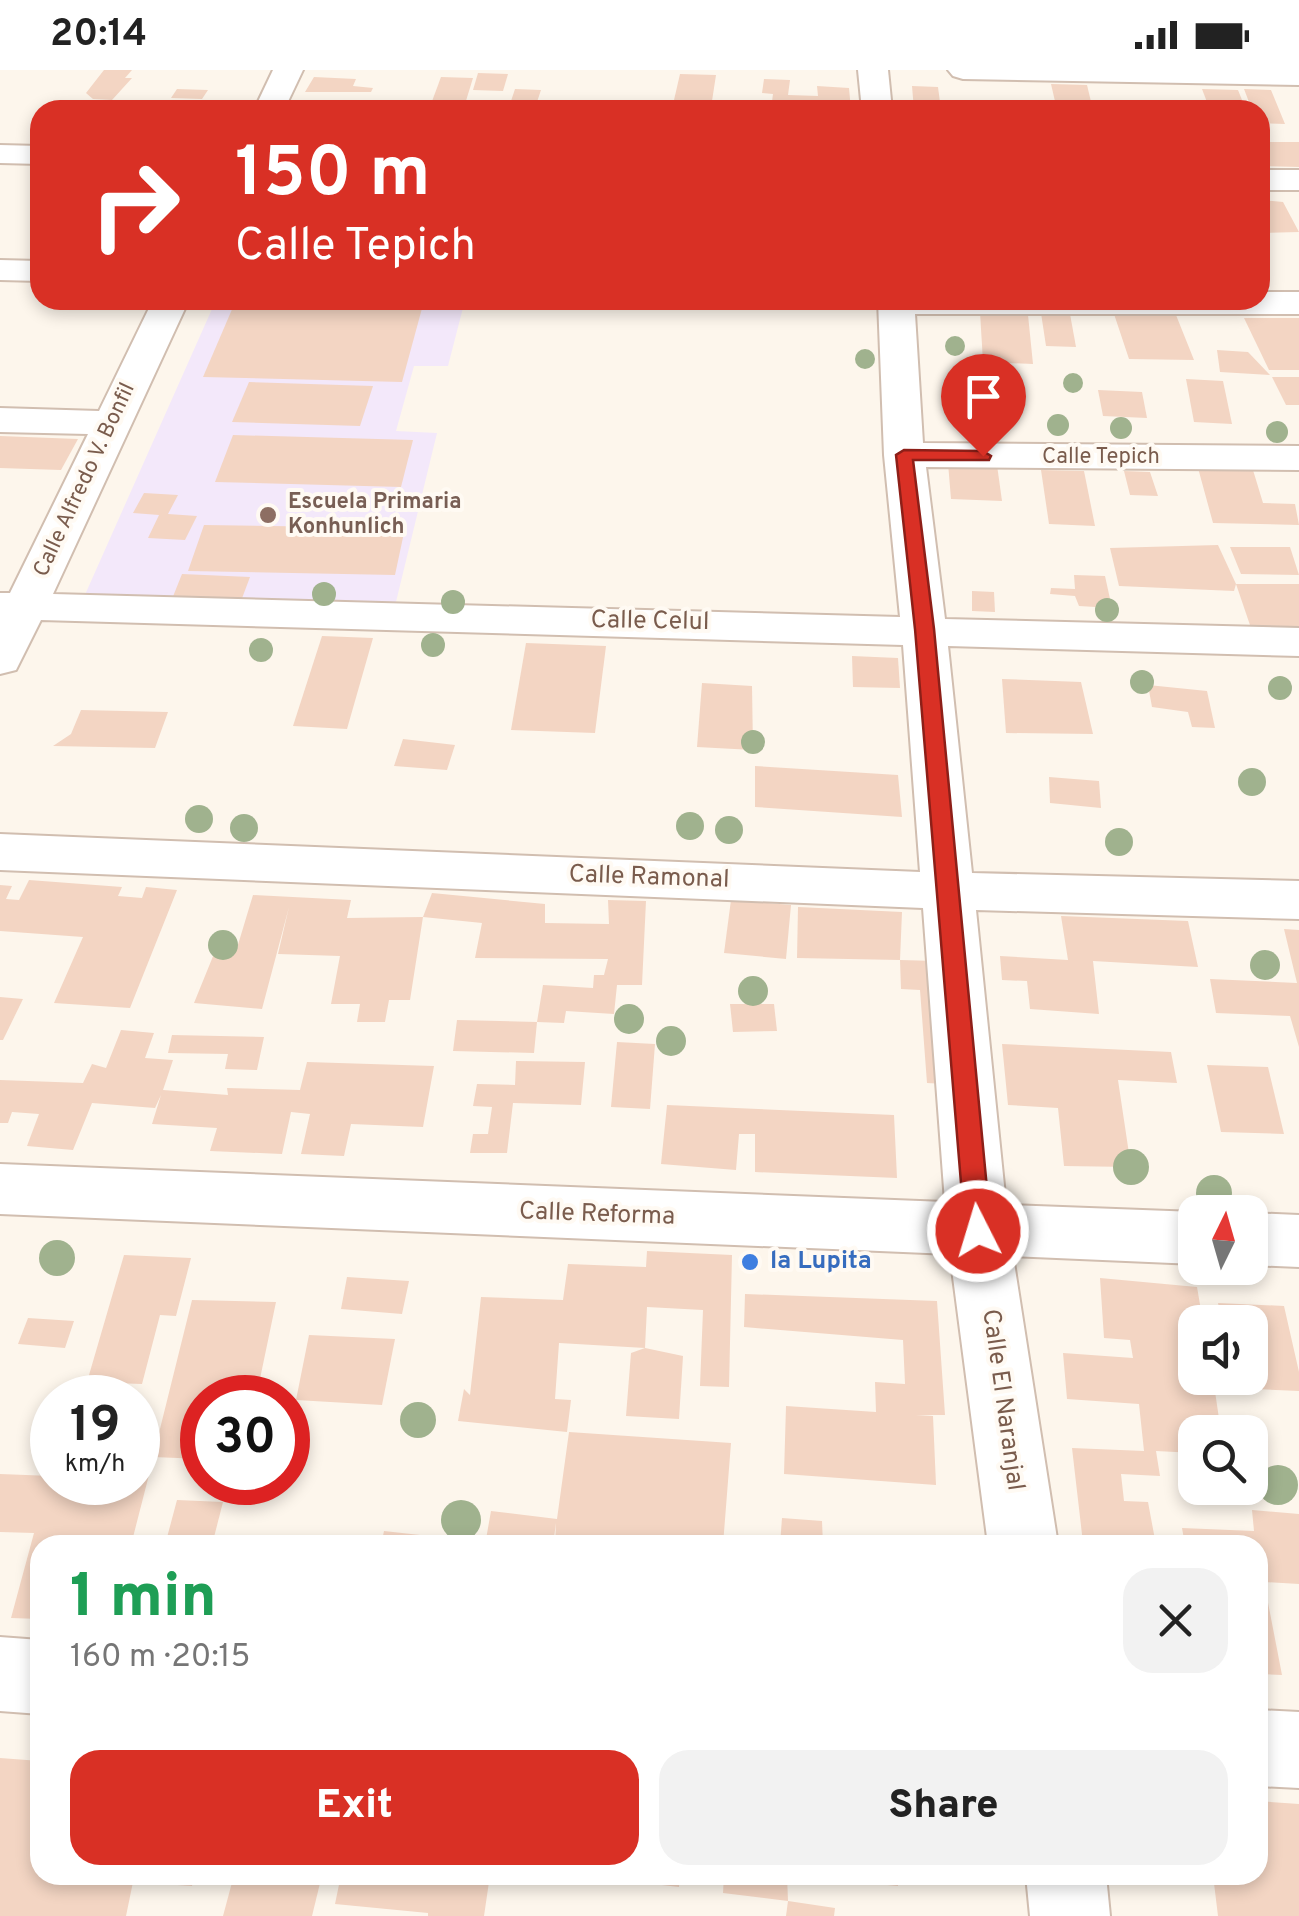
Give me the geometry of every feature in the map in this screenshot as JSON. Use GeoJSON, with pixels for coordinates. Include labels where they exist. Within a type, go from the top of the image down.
{"type":"FeatureCollection","features":[{"type":"Feature","properties":{"kind":"street"},"geometry":{"type":"LineString","coordinates":[[274,100],[288,70]]}},
{"type":"Feature","properties":{"kind":"street"},"geometry":{"type":"LineString","coordinates":[[873,70],[877,100]]}},
{"type":"Feature","properties":{"kind":"street"},"geometry":{"type":"LineString","coordinates":[[962,70],[1299,76]]}},
{"type":"Feature","properties":{"kind":"street"},"geometry":{"type":"LineString","coordinates":[[0,154],[30,154]]}},
{"type":"Feature","properties":{"kind":"street"},"geometry":{"type":"LineString","coordinates":[[1270,180],[1299,180]]}},
{"type":"Feature","properties":{"kind":"street"},"geometry":{"type":"LineString","coordinates":[[0,270],[30,271]]}},
{"type":"Feature","properties":{"kind":"street"},"geometry":{"type":"LineString","coordinates":[[1270,303],[1299,303]]}},
{"type":"Feature","properties":{"kind":"street","name":"Calle Alfredo V. Bonfil"},"geometry":{"type":"LineString","coordinates":[[0,660],[14,607],[166,310]]}},
{"type":"Feature","properties":{"kind":"street","name":"Calle El Naranjal"},"geometry":{"type":"LineString","coordinates":[[896,310],[904,455],[924,629],[978,1231],[1022,1535]]}},
{"type":"Feature","properties":{"kind":"street"},"geometry":{"type":"LineString","coordinates":[[0,420],[110,423]]}},
{"type":"Feature","properties":{"kind":"street","name":"Calle Tepich"},"geometry":{"type":"LineString","coordinates":[[904,455],[1299,458]]}},
{"type":"Feature","properties":{"kind":"street","name":"Calle Celul"},"geometry":{"type":"LineString","coordinates":[[14,607],[1299,642]]}},
{"type":"Feature","properties":{"kind":"street","name":"Calle Ramonal"},"geometry":{"type":"LineString","coordinates":[[0,852],[947,890],[1299,900]]}},
{"type":"Feature","properties":{"kind":"street","name":"Calle Reforma"},"geometry":{"type":"LineString","coordinates":[[0,1190],[1178,1237]]}},
{"type":"Feature","properties":{"kind":"street"},"geometry":{"type":"LineString","coordinates":[[1268,1240],[1299,1241]]}},
{"type":"Feature","properties":{"kind":"street"},"geometry":{"type":"LineString","coordinates":[[0,1674],[30,1676]]}},
{"type":"Feature","properties":{"kind":"street"},"geometry":{"type":"LineString","coordinates":[[1268,1748],[1299,1750]]}},
{"type":"Feature","properties":{"kind":"street"},"geometry":{"type":"LineString","coordinates":[[1067,1885],[1070,1916]]}},
{"type":"Feature","properties":{"kind":"shaded area","name":"Escuela Primaria Konhunlich"},"geometry":{"type":"Polygon","coordinates":[[[212,310],[462,310],[448,366],[414,366],[396,431],[437,433],[395,606],[84,597],[212,310]]]}},
{"type":"Feature","properties":{"kind":"building"},"geometry":{"type":"Polygon","coordinates":[[[104,70],[132,70],[125,78],[132,78],[112,100],[93,99],[86,93],[104,70]]]}},
{"type":"Feature","properties":{"kind":"building"},"geometry":{"type":"Polygon","coordinates":[[[478,73],[508,74],[503,91],[473,90],[478,73]]]}},
{"type":"Feature","properties":{"kind":"building"},"geometry":{"type":"Polygon","coordinates":[[[680,74],[716,75],[712,100],[674,100],[680,74]]]}},
{"type":"Feature","properties":{"kind":"building"},"geometry":{"type":"Polygon","coordinates":[[[314,77],[356,79],[353,86],[373,88],[371,92],[305,92],[314,77]]]}},
{"type":"Feature","properties":{"kind":"building"},"geometry":{"type":"Polygon","coordinates":[[[441,77],[473,78],[466,100],[432,100],[441,77]]]}},
{"type":"Feature","properties":{"kind":"building"},"geometry":{"type":"Polygon","coordinates":[[[764,79],[790,80],[788,95],[818,96],[817,86],[849,88],[850,100],[772,100],[773,94],[762,93],[764,79]]]}},
{"type":"Feature","properties":{"kind":"building"},"geometry":{"type":"Polygon","coordinates":[[[1051,84],[1087,85],[1091,100],[1055,100],[1051,84]]]}},
{"type":"Feature","properties":{"kind":"building"},"geometry":{"type":"Polygon","coordinates":[[[912,86],[938,87],[940,100],[913,100],[912,86]]]}},
{"type":"Feature","properties":{"kind":"building"},"geometry":{"type":"Polygon","coordinates":[[[177,89],[208,90],[202,99],[171,98],[177,89]]]}},
{"type":"Feature","properties":{"kind":"building"},"geometry":{"type":"Polygon","coordinates":[[[515,89],[541,90],[538,100],[511,100],[515,89]]]}},
{"type":"Feature","properties":{"kind":"building"},"geometry":{"type":"Polygon","coordinates":[[[1202,89],[1238,90],[1242,100],[1206,100],[1202,89]]]}},
{"type":"Feature","properties":{"kind":"building"},"geometry":{"type":"Polygon","coordinates":[[[1244,89],[1271,90],[1285,124],[1270,123],[1270,100],[1248,100],[1244,89]]]}},
{"type":"Feature","properties":{"kind":"building"},"geometry":{"type":"Polygon","coordinates":[[[1270,142],[1299,142],[1299,167],[1270,166],[1270,142]]]}},
{"type":"Feature","properties":{"kind":"building"},"geometry":{"type":"Polygon","coordinates":[[[1270,201],[1283,202],[1299,232],[1270,233],[1270,201]]]}},
{"type":"Feature","properties":{"kind":"building"},"geometry":{"type":"Polygon","coordinates":[[[232,310],[422,310],[402,382],[203,377],[232,310]]]}},
{"type":"Feature","properties":{"kind":"building"},"geometry":{"type":"Polygon","coordinates":[[[980,312],[1028,315],[1033,364],[983,362],[980,312]]]}},
{"type":"Feature","properties":{"kind":"building"},"geometry":{"type":"Polygon","coordinates":[[[1041,313],[1070,314],[1076,347],[1046,346],[1041,313]]]}},
{"type":"Feature","properties":{"kind":"building"},"geometry":{"type":"Polygon","coordinates":[[[1114,314],[1176,315],[1194,360],[1129,359],[1114,314]]]}},
{"type":"Feature","properties":{"kind":"building"},"geometry":{"type":"Polygon","coordinates":[[[1244,318],[1299,318],[1299,370],[1269,370],[1244,318]]]}},
{"type":"Feature","properties":{"kind":"building"},"geometry":{"type":"Polygon","coordinates":[[[1217,350],[1248,352],[1270,375],[1220,372],[1217,350]]]}},
{"type":"Feature","properties":{"kind":"building"},"geometry":{"type":"Polygon","coordinates":[[[1272,377],[1299,377],[1299,405],[1286,405],[1272,377]]]}},
{"type":"Feature","properties":{"kind":"building"},"geometry":{"type":"Polygon","coordinates":[[[1186,379],[1223,381],[1232,424],[1194,422],[1186,379]]]}},
{"type":"Feature","properties":{"kind":"building"},"geometry":{"type":"Polygon","coordinates":[[[249,382],[373,386],[360,426],[232,422],[249,382]]]}},
{"type":"Feature","properties":{"kind":"building"},"geometry":{"type":"Polygon","coordinates":[[[1098,390],[1142,392],[1147,418],[1103,416],[1098,390]]]}},
{"type":"Feature","properties":{"kind":"building"},"geometry":{"type":"Polygon","coordinates":[[[233,435],[413,440],[401,487],[215,482],[233,435]]]}},
{"type":"Feature","properties":{"kind":"building"},"geometry":{"type":"Polygon","coordinates":[[[0,436],[78,439],[61,470],[0,468],[0,436]]]}},
{"type":"Feature","properties":{"kind":"building"},"geometry":{"type":"Polygon","coordinates":[[[948,463],[997,465],[1002,501],[951,499],[948,463]]]}},
{"type":"Feature","properties":{"kind":"building"},"geometry":{"type":"Polygon","coordinates":[[[1198,468],[1253,470],[1263,503],[1295,504],[1299,525],[1213,523],[1198,468]]]}},
{"type":"Feature","properties":{"kind":"building"},"geometry":{"type":"Polygon","coordinates":[[[1041,470],[1084,471],[1095,526],[1049,524],[1041,470]]]}},
{"type":"Feature","properties":{"kind":"building"},"geometry":{"type":"Polygon","coordinates":[[[1124,471],[1150,472],[1158,496],[1130,495],[1124,471]]]}},
{"type":"Feature","properties":{"kind":"building"},"geometry":{"type":"Polygon","coordinates":[[[144,493],[178,495],[168,514],[197,516],[185,540],[148,538],[159,515],[133,513],[144,493]]]}},
{"type":"Feature","properties":{"kind":"building"},"geometry":{"type":"Polygon","coordinates":[[[204,525],[405,528],[395,575],[188,571],[204,525]]]}},
{"type":"Feature","properties":{"kind":"building"},"geometry":{"type":"Polygon","coordinates":[[[1218,545],[1236,584],[1234,591],[1119,586],[1110,548],[1218,545]]]}},
{"type":"Feature","properties":{"kind":"building"},"geometry":{"type":"Polygon","coordinates":[[[1230,547],[1290,547],[1299,575],[1241,574],[1230,547]]]}},
{"type":"Feature","properties":{"kind":"building"},"geometry":{"type":"Polygon","coordinates":[[[182,574],[250,577],[241,601],[172,599],[182,574]]]}},
{"type":"Feature","properties":{"kind":"building"},"geometry":{"type":"Polygon","coordinates":[[[1074,575],[1105,576],[1112,608],[1079,606],[1075,596],[1050,594],[1051,588],[1075,589],[1074,575]]]}},
{"type":"Feature","properties":{"kind":"building"},"geometry":{"type":"Polygon","coordinates":[[[1236,584],[1299,584],[1299,629],[1251,628],[1236,584]]]}},
{"type":"Feature","properties":{"kind":"building"},"geometry":{"type":"Polygon","coordinates":[[[972,591],[994,592],[995,612],[972,611],[972,591]]]}},
{"type":"Feature","properties":{"kind":"building"},"geometry":{"type":"Polygon","coordinates":[[[322,636],[373,638],[347,729],[293,726],[322,636]]]}},
{"type":"Feature","properties":{"kind":"building"},"geometry":{"type":"Polygon","coordinates":[[[526,643],[606,646],[595,733],[511,730],[526,643]]]}},
{"type":"Feature","properties":{"kind":"building"},"geometry":{"type":"Polygon","coordinates":[[[852,656],[898,658],[900,688],[853,687],[852,656]]]}},
{"type":"Feature","properties":{"kind":"building"},"geometry":{"type":"Polygon","coordinates":[[[1002,679],[1081,682],[1093,734],[1006,733],[1002,679]]]}},
{"type":"Feature","properties":{"kind":"building"},"geometry":{"type":"Polygon","coordinates":[[[702,683],[752,686],[753,750],[697,747],[702,683]]]}},
{"type":"Feature","properties":{"kind":"building"},"geometry":{"type":"Polygon","coordinates":[[[1148,685],[1207,691],[1215,728],[1192,727],[1188,712],[1152,707],[1148,685]]]}},
{"type":"Feature","properties":{"kind":"building"},"geometry":{"type":"Polygon","coordinates":[[[81,710],[168,712],[155,748],[53,746],[71,734],[81,710]]]}},
{"type":"Feature","properties":{"kind":"building"},"geometry":{"type":"Polygon","coordinates":[[[403,739],[455,745],[447,770],[394,766],[403,739]]]}},
{"type":"Feature","properties":{"kind":"building"},"geometry":{"type":"Polygon","coordinates":[[[755,766],[898,775],[902,817],[755,807],[755,766]]]}},
{"type":"Feature","properties":{"kind":"building"},"geometry":{"type":"Polygon","coordinates":[[[1049,777],[1099,781],[1101,808],[1050,803],[1049,777]]]}},
{"type":"Feature","properties":{"kind":"building"},"geometry":{"type":"Polygon","coordinates":[[[29,880],[122,887],[118,896],[142,898],[146,887],[177,890],[130,1008],[54,1003],[83,937],[0,931],[0,885],[12,886],[6,899],[19,900],[29,880]]]}},
{"type":"Feature","properties":{"kind":"building"},"geometry":{"type":"Polygon","coordinates":[[[432,893],[545,904],[545,923],[609,924],[608,900],[646,901],[642,985],[617,985],[614,1014],[566,1011],[564,1023],[537,1022],[543,985],[593,988],[594,975],[604,975],[608,959],[475,958],[482,923],[423,917],[432,893]]]}},
{"type":"Feature","properties":{"kind":"building"},"geometry":{"type":"Polygon","coordinates":[[[253,895],[351,900],[347,918],[423,917],[410,1000],[389,1000],[385,1022],[357,1022],[360,1004],[331,1004],[340,956],[278,954],[289,907],[262,1009],[194,1003],[218,944],[237,948],[253,895]]]}},
{"type":"Feature","properties":{"kind":"building"},"geometry":{"type":"Polygon","coordinates":[[[731,900],[791,905],[786,959],[724,953],[731,900]]]}},
{"type":"Feature","properties":{"kind":"building"},"geometry":{"type":"Polygon","coordinates":[[[798,907],[902,912],[900,960],[797,958],[798,907]]]}},
{"type":"Feature","properties":{"kind":"building"},"geometry":{"type":"Polygon","coordinates":[[[1061,916],[1188,921],[1198,967],[1093,961],[1099,1014],[1030,1009],[1027,981],[1002,980],[1000,956],[1068,960],[1061,916]]]}},
{"type":"Feature","properties":{"kind":"building"},"geometry":{"type":"Polygon","coordinates":[[[1284,929],[1299,930],[1299,1047],[1290,1016],[1216,1013],[1210,979],[1297,983],[1284,929]]]}},
{"type":"Feature","properties":{"kind":"building"},"geometry":{"type":"Polygon","coordinates":[[[900,960],[936,961],[945,1084],[927,1083],[920,990],[901,989],[900,960]]]}},
{"type":"Feature","properties":{"kind":"building"},"geometry":{"type":"Polygon","coordinates":[[[0,997],[23,999],[3,1040],[0,1040],[0,997]]]}},
{"type":"Feature","properties":{"kind":"building"},"geometry":{"type":"Polygon","coordinates":[[[730,1004],[774,1004],[777,1031],[733,1032],[730,1004]]]}},
{"type":"Feature","properties":{"kind":"building"},"geometry":{"type":"Polygon","coordinates":[[[457,1020],[537,1022],[534,1053],[453,1051],[457,1020]]]}},
{"type":"Feature","properties":{"kind":"building"},"geometry":{"type":"Polygon","coordinates":[[[121,1030],[154,1033],[145,1058],[173,1060],[163,1090],[228,1095],[227,1088],[300,1090],[307,1062],[434,1066],[423,1127],[351,1124],[344,1156],[301,1154],[310,1114],[291,1112],[282,1154],[210,1151],[217,1128],[152,1124],[161,1095],[155,1108],[92,1103],[73,1150],[27,1146],[39,1114],[12,1112],[8,1123],[0,1123],[0,1080],[83,1083],[92,1064],[106,1068],[121,1030]]]}},
{"type":"Feature","properties":{"kind":"building"},"geometry":{"type":"Polygon","coordinates":[[[172,1035],[264,1037],[257,1070],[225,1069],[228,1054],[168,1053],[172,1035]]]}},
{"type":"Feature","properties":{"kind":"building"},"geometry":{"type":"Polygon","coordinates":[[[617,1042],[655,1044],[650,1109],[611,1107],[617,1042]]]}},
{"type":"Feature","properties":{"kind":"building"},"geometry":{"type":"Polygon","coordinates":[[[1002,1044],[1171,1052],[1177,1083],[1118,1080],[1131,1167],[1064,1166],[1058,1108],[1008,1105],[1002,1044]]]}},
{"type":"Feature","properties":{"kind":"building"},"geometry":{"type":"Polygon","coordinates":[[[516,1061],[585,1062],[581,1105],[513,1103],[507,1153],[470,1153],[473,1134],[488,1134],[492,1107],[473,1106],[477,1084],[515,1085],[516,1061]]]}},
{"type":"Feature","properties":{"kind":"building"},"geometry":{"type":"Polygon","coordinates":[[[1207,1065],[1268,1067],[1284,1134],[1221,1132],[1207,1065]]]}},
{"type":"Feature","properties":{"kind":"building"},"geometry":{"type":"Polygon","coordinates":[[[667,1105],[894,1115],[897,1178],[755,1172],[755,1134],[739,1134],[736,1170],[661,1164],[667,1105]]]}},
{"type":"Feature","properties":{"kind":"building"},"geometry":{"type":"Polygon","coordinates":[[[647,1251],[732,1255],[729,1387],[700,1386],[703,1310],[647,1307],[645,1348],[559,1343],[555,1399],[571,1400],[567,1432],[458,1421],[464,1389],[470,1395],[481,1297],[563,1300],[568,1264],[646,1267],[647,1251]]]}},
{"type":"Feature","properties":{"kind":"building"},"geometry":{"type":"Polygon","coordinates":[[[124,1255],[191,1258],[176,1316],[160,1315],[144,1375],[89,1375],[124,1255]]]}},
{"type":"Feature","properties":{"kind":"building"},"geometry":{"type":"Polygon","coordinates":[[[347,1277],[409,1281],[402,1314],[341,1309],[347,1277]]]}},
{"type":"Feature","properties":{"kind":"building"},"geometry":{"type":"Polygon","coordinates":[[[1100,1278],[1197,1287],[1200,1305],[1178,1305],[1178,1395],[1216,1395],[1218,1415],[1178,1415],[1178,1452],[1156,1451],[1160,1476],[1121,1474],[1124,1501],[1148,1502],[1154,1535],[1082,1535],[1072,1448],[1144,1451],[1139,1404],[1067,1399],[1063,1353],[1133,1358],[1130,1340],[1104,1338],[1100,1278]]]}},
{"type":"Feature","properties":{"kind":"building"},"geometry":{"type":"Polygon","coordinates":[[[745,1294],[937,1301],[945,1415],[916,1415],[933,1416],[936,1485],[784,1474],[786,1406],[876,1412],[875,1382],[905,1384],[903,1340],[744,1327],[745,1294]]]}},
{"type":"Feature","properties":{"kind":"building"},"geometry":{"type":"Polygon","coordinates":[[[192,1300],[276,1302],[261,1375],[180,1375],[180,1458],[160,1457],[160,1429],[192,1300]]]}},
{"type":"Feature","properties":{"kind":"building"},"geometry":{"type":"Polygon","coordinates":[[[1268,1305],[1284,1306],[1299,1372],[1299,1391],[1268,1390],[1268,1305]]]}},
{"type":"Feature","properties":{"kind":"building"},"geometry":{"type":"Polygon","coordinates":[[[28,1318],[74,1321],[65,1348],[18,1344],[28,1318]]]}},
{"type":"Feature","properties":{"kind":"building"},"geometry":{"type":"Polygon","coordinates":[[[309,1335],[395,1339],[382,1405],[310,1401],[310,1375],[301,1375],[309,1335]]]}},
{"type":"Feature","properties":{"kind":"building"},"geometry":{"type":"Polygon","coordinates":[[[645,1348],[683,1356],[679,1419],[626,1416],[631,1353],[645,1348]]]}},
{"type":"Feature","properties":{"kind":"building"},"geometry":{"type":"Polygon","coordinates":[[[569,1432],[731,1443],[724,1535],[555,1535],[556,1523],[554,1535],[487,1535],[491,1511],[557,1519],[569,1432]]]}},
{"type":"Feature","properties":{"kind":"building"},"geometry":{"type":"Polygon","coordinates":[[[0,1474],[30,1475],[30,1505],[141,1505],[134,1535],[0,1532],[0,1474]]]}},
{"type":"Feature","properties":{"kind":"building"},"geometry":{"type":"Polygon","coordinates":[[[177,1500],[180,1505],[222,1505],[215,1535],[168,1535],[177,1500]]]}},
{"type":"Feature","properties":{"kind":"building"},"geometry":{"type":"Polygon","coordinates":[[[1252,1510],[1299,1514],[1299,1584],[1268,1582],[1268,1535],[1183,1535],[1182,1528],[1254,1531],[1252,1510]]]}},
{"type":"Feature","properties":{"kind":"building"},"geometry":{"type":"Polygon","coordinates":[[[782,1518],[822,1521],[823,1535],[781,1535],[782,1518]]]}},
{"type":"Feature","properties":{"kind":"building"},"geometry":{"type":"Polygon","coordinates":[[[384,1531],[420,1535],[383,1535],[384,1531]]]}},
{"type":"Feature","properties":{"kind":"building"},"geometry":{"type":"Polygon","coordinates":[[[30,1548],[30,1619],[11,1618],[30,1548]]]}},
{"type":"Feature","properties":{"kind":"building"},"geometry":{"type":"Polygon","coordinates":[[[1268,1603],[1282,1675],[1268,1674],[1268,1603]]]}},
{"type":"Feature","properties":{"kind":"building"},"geometry":{"type":"Polygon","coordinates":[[[0,1758],[30,1760],[30,1885],[132,1885],[126,1916],[0,1916],[0,1758]]]}},
{"type":"Feature","properties":{"kind":"building"},"geometry":{"type":"Polygon","coordinates":[[[1268,1802],[1299,1804],[1299,1916],[1218,1916],[1214,1885],[1268,1885],[1268,1802]]]}},
{"type":"Feature","properties":{"kind":"building"},"geometry":{"type":"Polygon","coordinates":[[[231,1885],[320,1885],[312,1916],[223,1916],[231,1885]]]}},
{"type":"Feature","properties":{"kind":"building"},"geometry":{"type":"Polygon","coordinates":[[[339,1885],[489,1885],[484,1916],[428,1916],[335,1904],[339,1885]]]}},
{"type":"Feature","properties":{"kind":"building"},"geometry":{"type":"Polygon","coordinates":[[[723,1885],[787,1885],[788,1901],[723,1893],[723,1885]]]}},
{"type":"Feature","properties":{"kind":"building"},"geometry":{"type":"Polygon","coordinates":[[[788,1901],[835,1908],[834,1916],[786,1916],[788,1901]]]}},
{"type":"Feature","properties":{"kind":"place","name":"Escuela Primaria Konhunlich"},"geometry":{"type":"Point","coordinates":[268,515]}},
{"type":"Feature","properties":{"kind":"place","name":"la Lupita"},"geometry":{"type":"Point","coordinates":[750,1262]}},
{"type":"Feature","properties":{"kind":"route"},"geometry":{"type":"LineString","coordinates":[[978,1231],[924,629],[904,455],[983,456]]}}]}
